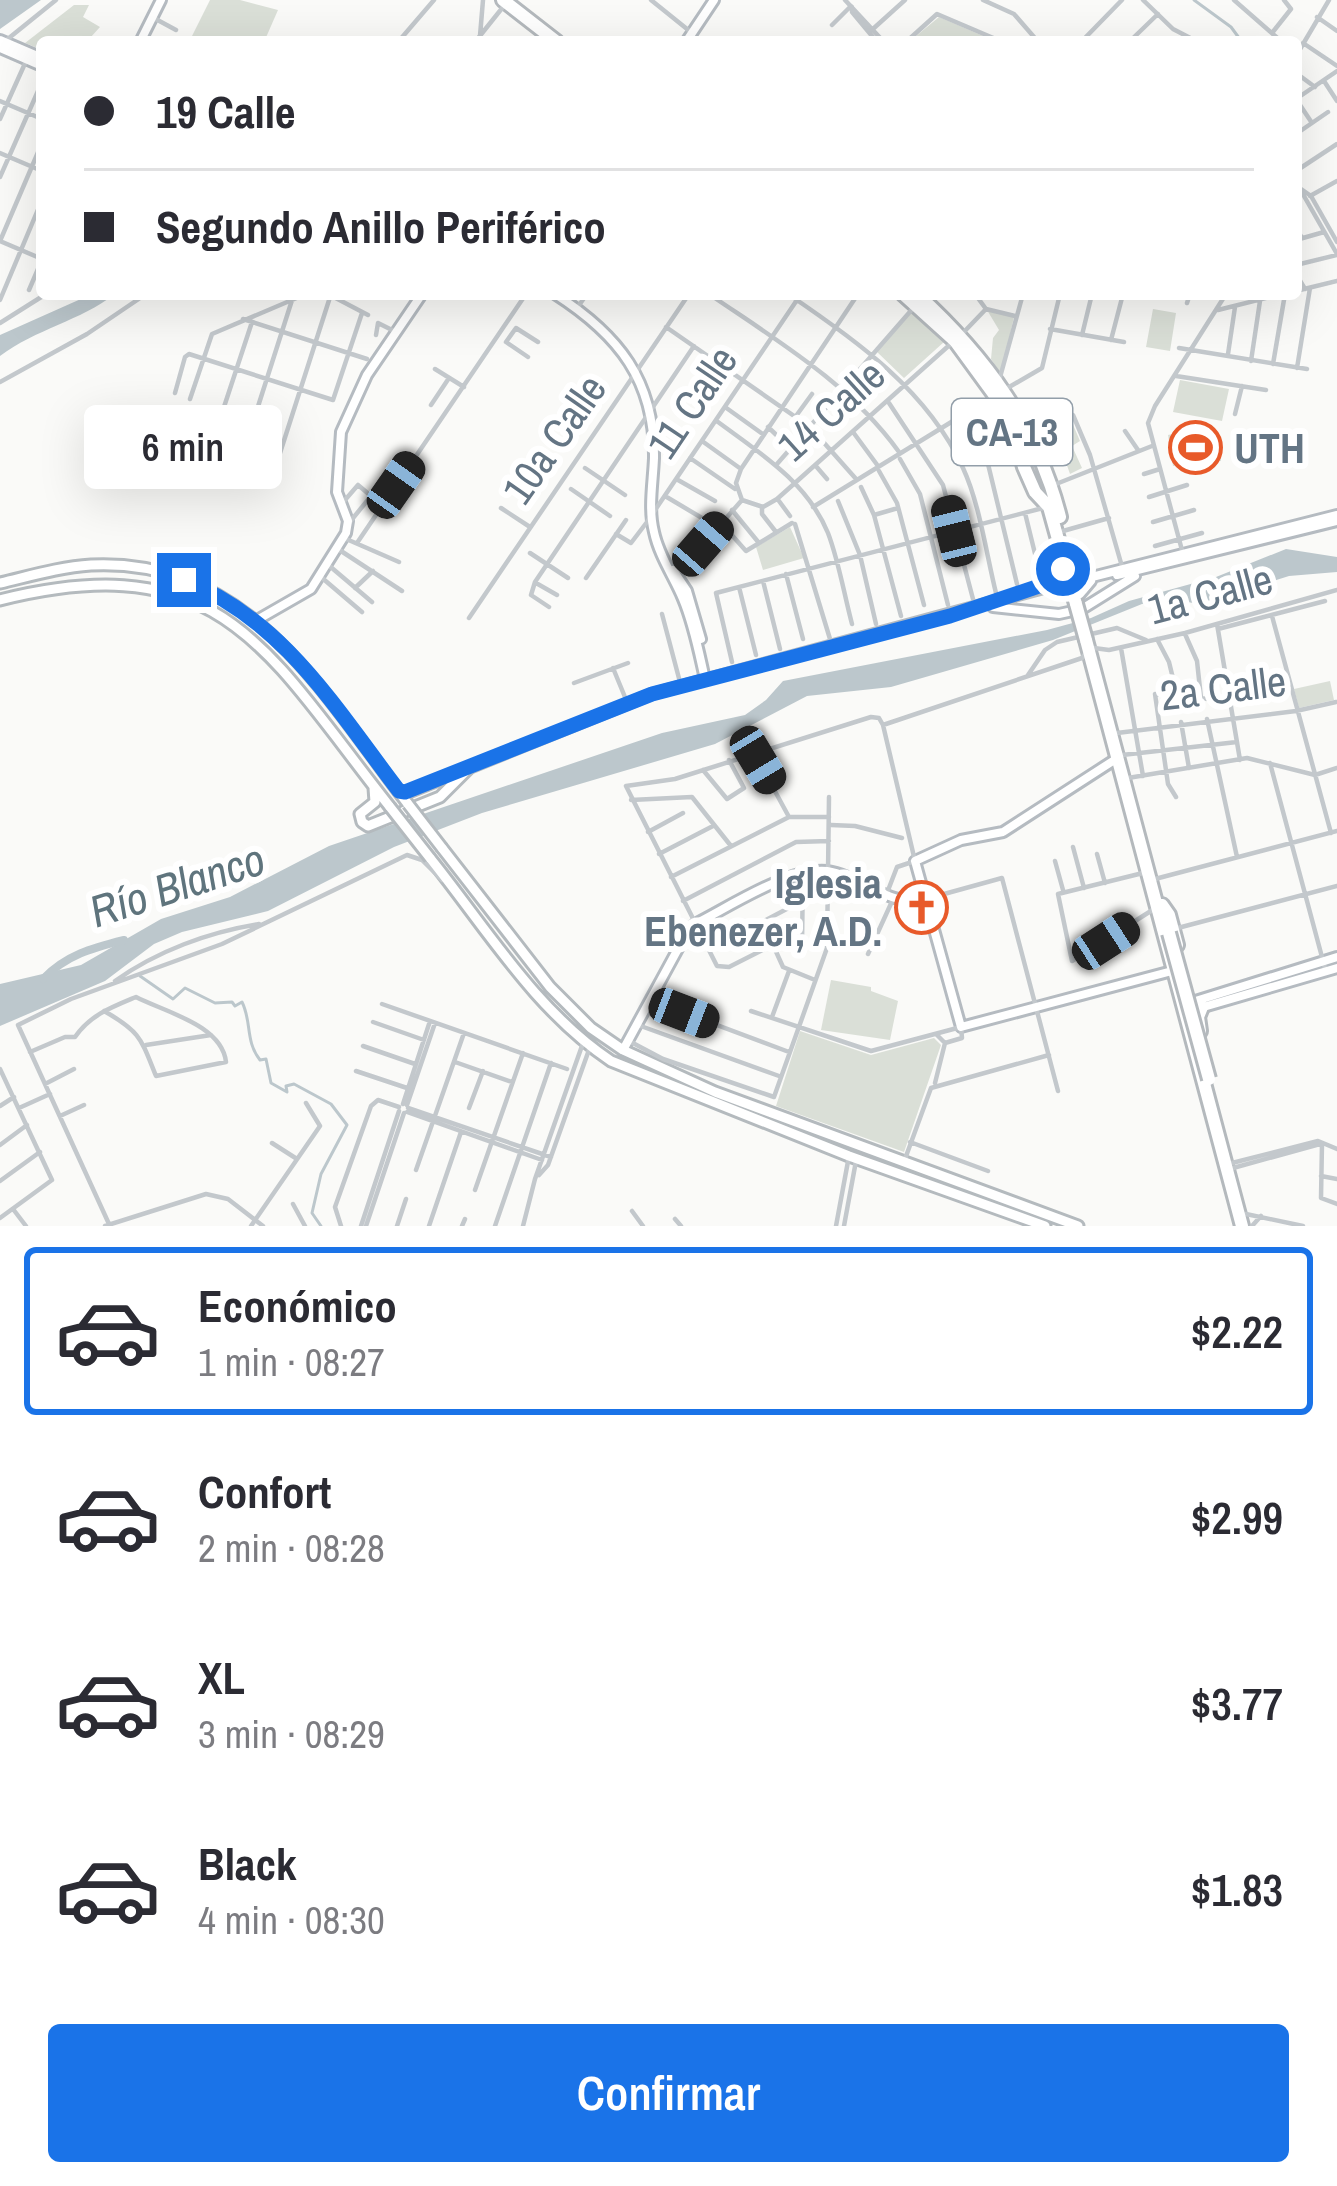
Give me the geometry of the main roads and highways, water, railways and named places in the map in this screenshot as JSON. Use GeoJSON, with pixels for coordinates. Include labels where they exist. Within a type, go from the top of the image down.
{"type":"FeatureCollection","features":[{"type":"Feature","properties":{"kind":"highway"},"geometry":{"type":"LineString","coordinates":[[500,4],[538,36]]}},
{"type":"Feature","properties":{"kind":"highway"},"geometry":{"type":"LineString","coordinates":[[500,4],[548,36]]}},
{"type":"Feature","properties":{"kind":"highway","name":"CA-13"},"geometry":{"type":"LineString","coordinates":[[921,300],[1000,389],[1029,434],[1052,486],[1092,650],[1135,777],[1151,876]]}},
{"type":"Feature","properties":{"kind":"highway","name":"CA-13"},"geometry":{"type":"LineString","coordinates":[[1012,412],[1029,479],[1049,507],[1078,586]]}},
{"type":"Feature","properties":{"kind":"highway","name":"CA-13"},"geometry":{"type":"LineString","coordinates":[[1092,650],[1126,755],[1151,876],[1245,1219]]}},
{"type":"Feature","properties":{"kind":"highway"},"geometry":{"type":"LineString","coordinates":[[1168,930],[1192,1006],[1206,1079]]}},
{"type":"Feature","properties":{"kind":"highway","name":"CA-13"},"geometry":{"type":"LineString","coordinates":[[1168,930],[1172,971],[1245,1219]]}},
{"type":"Feature","properties":{"kind":"highway"},"geometry":{"type":"LineString","coordinates":[[1230,1226],[1245,1219]]}},
{"type":"Feature","properties":{"kind":"main road"},"geometry":{"type":"LineString","coordinates":[[143,36],[161,0]]}},
{"type":"Feature","properties":{"kind":"main road"},"geometry":{"type":"LineString","coordinates":[[690,36],[715,0]]}},
{"type":"Feature","properties":{"kind":"main road"},"geometry":{"type":"LineString","coordinates":[[2,48],[36,61]]}},
{"type":"Feature","properties":{"kind":"main road"},"geometry":{"type":"LineString","coordinates":[[2,48],[36,60]]}},
{"type":"Feature","properties":{"kind":"main road"},"geometry":{"type":"LineString","coordinates":[[257,620],[307,593],[340,550],[349,524],[337,492],[341,432],[357,393],[417,300]]}},
{"type":"Feature","properties":{"kind":"main road"},"geometry":{"type":"LineString","coordinates":[[564,300],[607,335],[636,372],[651,411],[651,517],[667,566],[691,602],[708,679]]}},
{"type":"Feature","properties":{"kind":"main road"},"geometry":{"type":"LineString","coordinates":[[1012,412],[1047,482],[1045,492],[1036,488],[1012,412]]}},
{"type":"Feature","properties":{"kind":"main road"},"geometry":{"type":"LineString","coordinates":[[949,610],[986,606],[1059,614],[1082,609],[1151,566],[1183,554],[1336,520]]}},
{"type":"Feature","properties":{"kind":"main road"},"geometry":{"type":"LineString","coordinates":[[986,606],[1014,592],[1060,584],[1078,586],[1336,520]]}},
{"type":"Feature","properties":{"kind":"main road"},"geometry":{"type":"LineString","coordinates":[[1211,554],[1213,549],[1252,537]]}},
{"type":"Feature","properties":{"kind":"main road"},"geometry":{"type":"LineString","coordinates":[[5,582],[92,565],[143,569],[209,590],[257,620],[307,672],[550,987],[591,1028],[708,1095],[853,1157],[1045,1226]]}},
{"type":"Feature","properties":{"kind":"main road"},"geometry":{"type":"LineString","coordinates":[[1114,587],[1120,573]]}},
{"type":"Feature","properties":{"kind":"main road"},"geometry":{"type":"LineString","coordinates":[[406,797],[627,702],[1057,580],[1062,574],[1078,586]]}},
{"type":"Feature","properties":{"kind":"main road"},"geometry":{"type":"LineString","coordinates":[[28,576],[24,588],[33,592]]}},
{"type":"Feature","properties":{"kind":"main road"},"geometry":{"type":"LineString","coordinates":[[5,582],[16,587],[14,597]]}},
{"type":"Feature","properties":{"kind":"main road"},"geometry":{"type":"LineString","coordinates":[[0,600],[84,584],[121,584],[177,596],[215,613],[251,637],[279,664],[539,999],[586,1044],[631,1072],[904,1160],[1078,1226]]}},
{"type":"Feature","properties":{"kind":"main road"},"geometry":{"type":"LineString","coordinates":[[1014,592],[1019,612]]}},
{"type":"Feature","properties":{"kind":"main road"},"geometry":{"type":"LineString","coordinates":[[1126,755],[1003,832],[961,840],[915,861],[961,1027],[1172,971]]}},
{"type":"Feature","properties":{"kind":"main road"},"geometry":{"type":"LineString","coordinates":[[373,785],[372,806],[360,814],[364,825],[440,797],[468,769]]}},
{"type":"Feature","properties":{"kind":"main road"},"geometry":{"type":"LineString","coordinates":[[372,806],[390,806]]}},
{"type":"Feature","properties":{"kind":"main road"},"geometry":{"type":"LineString","coordinates":[[626,1045],[695,924],[802,872],[829,872],[909,903],[926,898]]}},
{"type":"Feature","properties":{"kind":"main road"},"geometry":{"type":"LineString","coordinates":[[1324,967],[1337,957]]}},
{"type":"Feature","properties":{"kind":"main road"},"geometry":{"type":"LineString","coordinates":[[1192,1006],[1324,967],[1337,968]]}},
{"type":"Feature","properties":{"kind":"waterway"},"geometry":{"type":"LineString","coordinates":[[1194,0],[1238,36]]}},
{"type":"Feature","properties":{"kind":"waterway","name":"Río Blanco"},"geometry":{"type":"LineString","coordinates":[[43,979],[70,958],[124,940]]}},
{"type":"Feature","properties":{"kind":"waterway"},"geometry":{"type":"LineString","coordinates":[[140,976],[173,999],[185,988],[215,1003],[235,1006],[242,1002],[252,1046],[260,1060],[266,1059],[271,1083],[287,1092],[286,1086],[294,1084],[331,1104],[347,1125],[321,1174],[312,1213],[321,1226]]}},
{"type":"Feature","properties":{"kind":"place","name":"UTH"},"geometry":{"type":"Point","coordinates":[1195,448]}},
{"type":"Feature","properties":{"kind":"place","name":"Iglesia Ebenezer, A.D."},"geometry":{"type":"Point","coordinates":[921,907]}}]}
